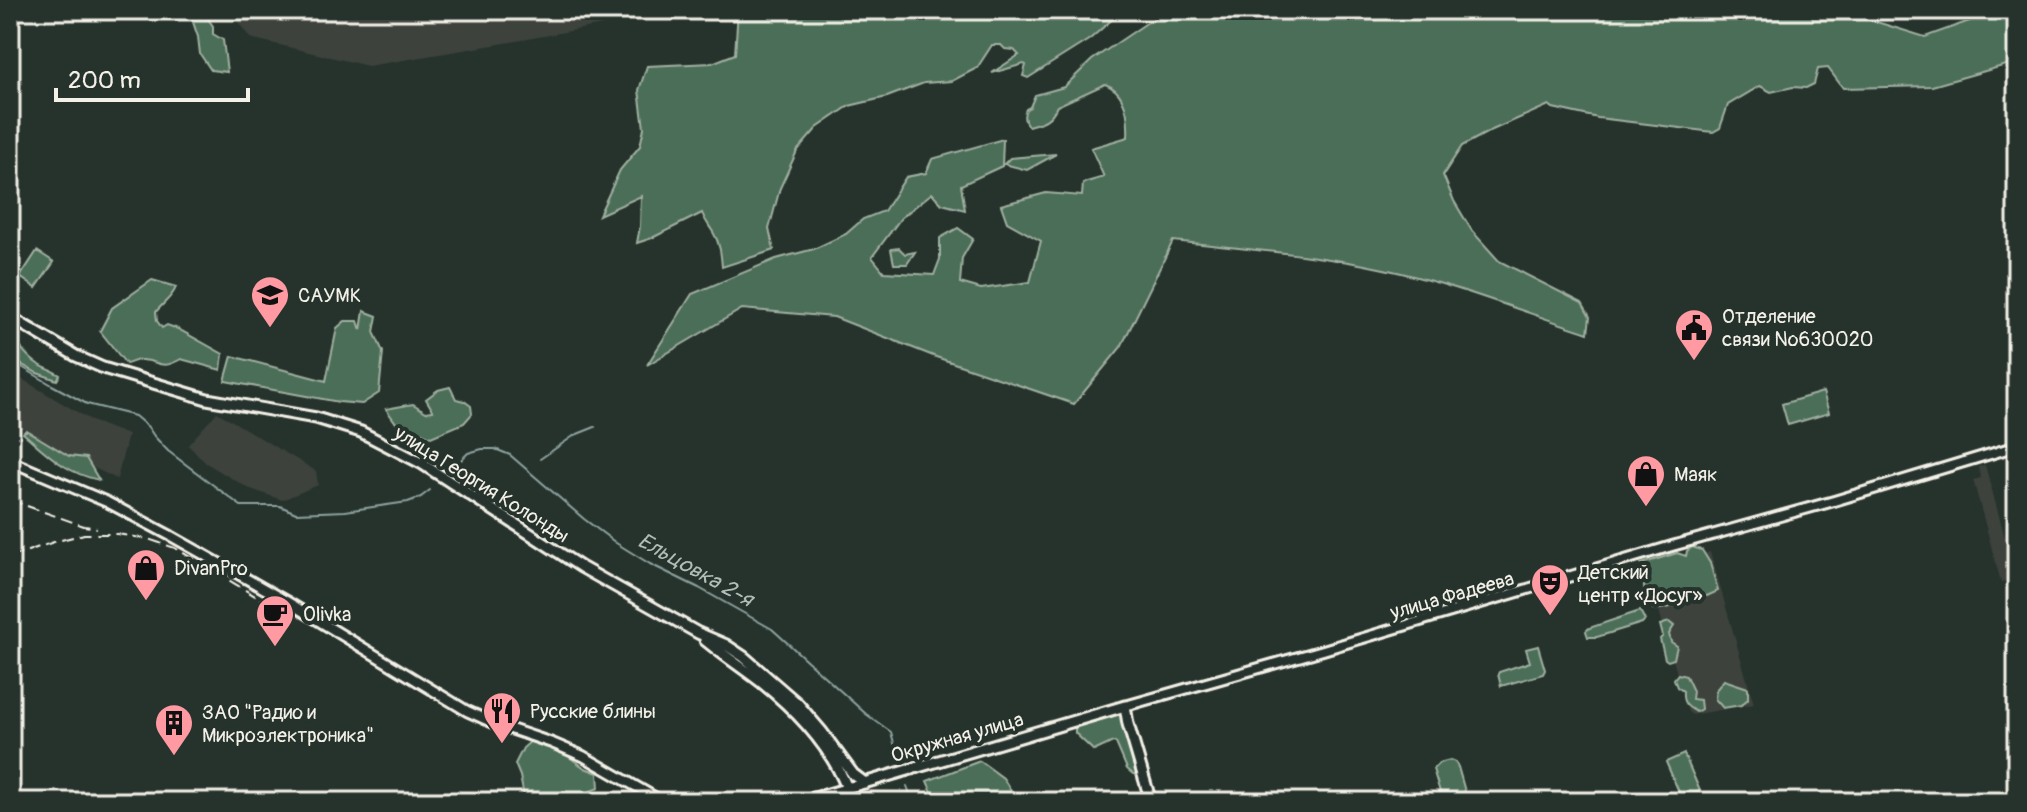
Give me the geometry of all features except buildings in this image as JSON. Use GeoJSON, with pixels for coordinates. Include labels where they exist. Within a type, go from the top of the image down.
{"type":"FeatureCollection","features":[{"type":"Feature","properties":{"kind":"main road","name":"улица Георгия Колонды"},"geometry":{"type":"LineString","coordinates":[[11,318],[103,368],[207,399],[316,418],[361,432],[421,463],[581,567],[698,633],[726,645],[763,672],[798,704],[853,774],[865,783]]}},
{"type":"Feature","properties":{"kind":"main road","name":"улица Георгия Колонды"},"geometry":{"type":"LineString","coordinates":[[698,633],[805,723],[839,768],[847,788]]}},
{"type":"Feature","properties":{"kind":"main road","name":"Окружная улица"},"geometry":{"type":"LineString","coordinates":[[847,788],[1125,706]]}},
{"type":"Feature","properties":{"kind":"main road"},"geometry":{"type":"LineString","coordinates":[[1125,706],[1151,802]]}},
{"type":"Feature","properties":{"kind":"street","name":"улица Фадеева"},"geometry":{"type":"LineString","coordinates":[[1125,706],[2017,446]]}},
{"type":"Feature","properties":{"kind":"street"},"geometry":{"type":"LineString","coordinates":[[10,461],[107,502],[171,536],[286,601],[467,711],[583,756],[663,802]]}},
{"type":"Feature","properties":{"kind":"street","name":"Окружная улица"},"geometry":{"type":"LineString","coordinates":[[799,802],[847,788]]}},
{"type":"Feature","properties":{"kind":"shaded area"},"geometry":{"type":"Polygon","coordinates":[[[230,10],[666,10],[517,41],[368,66],[250,38],[230,10]]]}},
{"type":"Feature","properties":{"kind":"shaded area"},"geometry":{"type":"Polygon","coordinates":[[[10,372],[94,422],[128,435],[117,479],[69,456],[10,421],[10,372]]]}},
{"type":"Feature","properties":{"kind":"shaded area"},"geometry":{"type":"Polygon","coordinates":[[[217,412],[316,471],[318,485],[282,500],[248,488],[206,463],[188,445],[217,412]]]}},
{"type":"Feature","properties":{"kind":"shaded area"},"geometry":{"type":"Polygon","coordinates":[[[1985,465],[2016,578],[2001,582],[1973,480],[1981,478],[1978,467],[1985,465]]]}},
{"type":"Feature","properties":{"kind":"shaded area"},"geometry":{"type":"Polygon","coordinates":[[[1710,552],[1754,704],[1692,715],[1688,712],[1650,579],[1655,567],[1710,552]]]}},
{"type":"Feature","properties":{"kind":"green space"},"geometry":{"type":"Polygon","coordinates":[[[189,10],[202,10],[213,26],[213,34],[223,40],[227,72],[211,70],[200,54],[189,10]]]}},
{"type":"Feature","properties":{"kind":"green space"},"geometry":{"type":"Polygon","coordinates":[[[738,10],[1001,10],[1017,13],[1023,10],[1091,10],[1095,13],[1127,10],[1090,39],[1028,78],[1023,76],[1024,64],[992,73],[1019,55],[1001,45],[992,45],[977,68],[952,81],[924,83],[887,97],[849,106],[817,128],[797,151],[780,188],[769,229],[774,250],[722,267],[717,240],[702,213],[637,243],[641,196],[599,215],[620,170],[640,146],[644,128],[639,90],[647,66],[712,63],[735,54],[738,10]]]}},
{"type":"Feature","properties":{"kind":"green space"},"geometry":{"type":"Polygon","coordinates":[[[1171,10],[1838,10],[1925,37],[1994,10],[2017,10],[2017,62],[1932,86],[1843,88],[1828,68],[1818,69],[1814,84],[1806,88],[1793,87],[1771,92],[1760,86],[1728,105],[1720,128],[1713,132],[1598,118],[1549,105],[1462,146],[1443,175],[1472,231],[1499,261],[1582,303],[1590,317],[1588,333],[1461,290],[1384,269],[1306,256],[1173,241],[1121,347],[1074,404],[936,357],[834,317],[742,309],[647,365],[692,294],[846,234],[863,219],[884,211],[906,177],[926,173],[932,159],[1003,139],[1002,166],[961,185],[965,210],[942,204],[932,193],[901,218],[872,257],[884,272],[934,275],[940,259],[940,238],[958,228],[973,239],[962,258],[960,283],[981,289],[1030,282],[1041,241],[1007,222],[1001,205],[1046,193],[1082,196],[1083,183],[1104,177],[1091,148],[1128,137],[1128,129],[1122,99],[1105,84],[1057,106],[1049,118],[1028,126],[1024,118],[1026,109],[1035,95],[1064,87],[1092,60],[1171,10]]]}},
{"type":"Feature","properties":{"kind":"green space"},"geometry":{"type":"Polygon","coordinates":[[[1056,154],[1027,170],[1004,164],[1010,158],[1056,154]]]}},
{"type":"Feature","properties":{"kind":"green space"},"geometry":{"type":"Polygon","coordinates":[[[899,248],[905,254],[915,252],[907,264],[894,264],[891,249],[899,248]]]}},
{"type":"Feature","properties":{"kind":"green space"},"geometry":{"type":"Polygon","coordinates":[[[37,251],[54,262],[36,288],[20,277],[37,251]]]}},
{"type":"Feature","properties":{"kind":"green space"},"geometry":{"type":"Polygon","coordinates":[[[152,280],[176,287],[156,312],[162,328],[167,325],[178,329],[223,354],[221,370],[181,359],[163,365],[146,360],[126,364],[100,331],[112,308],[152,280]]]}},
{"type":"Feature","properties":{"kind":"green space"},"geometry":{"type":"Polygon","coordinates":[[[364,311],[377,316],[374,332],[383,352],[379,393],[362,404],[225,381],[232,356],[326,381],[337,328],[345,321],[358,321],[361,330],[364,311]]]}},
{"type":"Feature","properties":{"kind":"green space"},"geometry":{"type":"Polygon","coordinates":[[[10,336],[35,362],[60,375],[57,380],[10,358],[10,336]]]}},
{"type":"Feature","properties":{"kind":"green space"},"geometry":{"type":"Polygon","coordinates":[[[450,387],[456,399],[471,406],[472,414],[464,423],[431,437],[401,430],[386,409],[413,404],[426,412],[433,411],[426,399],[438,390],[450,387]]]}},
{"type":"Feature","properties":{"kind":"green space"},"geometry":{"type":"Polygon","coordinates":[[[1823,392],[1829,413],[1788,425],[1782,404],[1823,392]]]}},
{"type":"Feature","properties":{"kind":"green space"},"geometry":{"type":"Polygon","coordinates":[[[26,430],[69,456],[86,458],[99,480],[76,473],[58,462],[23,433],[26,430]]]}},
{"type":"Feature","properties":{"kind":"green space"},"geometry":{"type":"Polygon","coordinates":[[[1692,547],[1702,550],[1710,563],[1718,591],[1707,596],[1693,595],[1688,603],[1653,609],[1652,602],[1645,594],[1641,564],[1677,553],[1686,556],[1692,547]]]}},
{"type":"Feature","properties":{"kind":"green space"},"geometry":{"type":"Polygon","coordinates":[[[1640,611],[1645,620],[1642,623],[1588,637],[1586,631],[1589,628],[1640,611]]]}},
{"type":"Feature","properties":{"kind":"green space"},"geometry":{"type":"Polygon","coordinates":[[[1669,622],[1674,626],[1669,634],[1671,642],[1677,646],[1674,659],[1668,661],[1660,639],[1663,636],[1660,625],[1669,622]]]}},
{"type":"Feature","properties":{"kind":"green space"},"geometry":{"type":"Polygon","coordinates":[[[1538,646],[1545,670],[1543,674],[1501,686],[1499,672],[1530,662],[1526,649],[1538,646]]]}},
{"type":"Feature","properties":{"kind":"green space"},"geometry":{"type":"Polygon","coordinates":[[[1678,674],[1686,676],[1693,691],[1692,699],[1700,700],[1701,709],[1696,712],[1685,704],[1683,691],[1674,679],[1678,674]]]}},
{"type":"Feature","properties":{"kind":"green space"},"geometry":{"type":"Polygon","coordinates":[[[1724,680],[1748,688],[1748,699],[1741,705],[1723,708],[1715,699],[1716,690],[1724,680]]]}},
{"type":"Feature","properties":{"kind":"green space"},"geometry":{"type":"Polygon","coordinates":[[[1115,713],[1123,718],[1139,771],[1137,774],[1127,769],[1116,743],[1094,751],[1075,733],[1079,723],[1115,713]]]}},
{"type":"Feature","properties":{"kind":"green space"},"geometry":{"type":"Polygon","coordinates":[[[532,740],[555,747],[585,768],[598,773],[599,788],[583,794],[577,802],[525,802],[515,764],[523,748],[532,740]]]}},
{"type":"Feature","properties":{"kind":"green space"},"geometry":{"type":"Polygon","coordinates":[[[1684,754],[1700,791],[1682,799],[1666,762],[1684,754]]]}},
{"type":"Feature","properties":{"kind":"green space"},"geometry":{"type":"Polygon","coordinates":[[[1450,760],[1458,767],[1468,802],[1443,802],[1433,769],[1439,763],[1450,760]]]}},
{"type":"Feature","properties":{"kind":"green space"},"geometry":{"type":"Polygon","coordinates":[[[980,761],[1003,778],[1018,802],[906,802],[905,795],[933,794],[927,781],[980,761]]]}},
{"type":"Feature","properties":{"kind":"waterway","name":"Ельцовка 2-я"},"geometry":{"type":"LineString","coordinates":[[10,360],[87,404],[135,416],[168,451],[241,506],[280,506],[296,513],[345,511],[408,502],[430,490]]}},
{"type":"Feature","properties":{"kind":"waterway"},"geometry":{"type":"LineString","coordinates":[[540,459],[575,435],[595,427]]}},
{"type":"Feature","properties":{"kind":"waterway","name":"Ельцовка 2-я"},"geometry":{"type":"LineString","coordinates":[[460,461],[468,453],[482,449],[495,449],[510,455],[616,543],[772,629],[866,714],[891,732],[897,754]]}},
{"type":"Feature","properties":{"kind":"waterway","name":"Ельцовка 2-я"},"geometry":{"type":"LineString","coordinates":[[907,786],[913,802]]}},
{"type":"Feature","properties":{"kind":"railway"},"geometry":{"type":"LineString","coordinates":[[10,500],[97,528]]}},
{"type":"Feature","properties":{"kind":"railway"},"geometry":{"type":"LineString","coordinates":[[10,557],[84,534],[117,534],[148,539],[175,548],[287,615]]}},
{"type":"Feature","properties":{"kind":"place","name":"САУМК"},"geometry":{"type":"Point","coordinates":[270,329]}},
{"type":"Feature","properties":{"kind":"place","name":"Отделение связи №630020"},"geometry":{"type":"Point","coordinates":[1694,362]}},
{"type":"Feature","properties":{"kind":"place","name":"Маяк"},"geometry":{"type":"Point","coordinates":[1646,508]}},
{"type":"Feature","properties":{"kind":"place","name":"DivanPro"},"geometry":{"type":"Point","coordinates":[146,602]}},
{"type":"Feature","properties":{"kind":"place","name":"Детский центр «Досуг»"},"geometry":{"type":"Point","coordinates":[1550,617]}},
{"type":"Feature","properties":{"kind":"place","name":"Olivka"},"geometry":{"type":"Point","coordinates":[275,648]}},
{"type":"Feature","properties":{"kind":"place","name":"Русские блины"},"geometry":{"type":"Point","coordinates":[502,745]}},
{"type":"Feature","properties":{"kind":"place","name":"ЗАО \"Радио и Микроэлектроника\""},"geometry":{"type":"Point","coordinates":[174,757]}}]}
